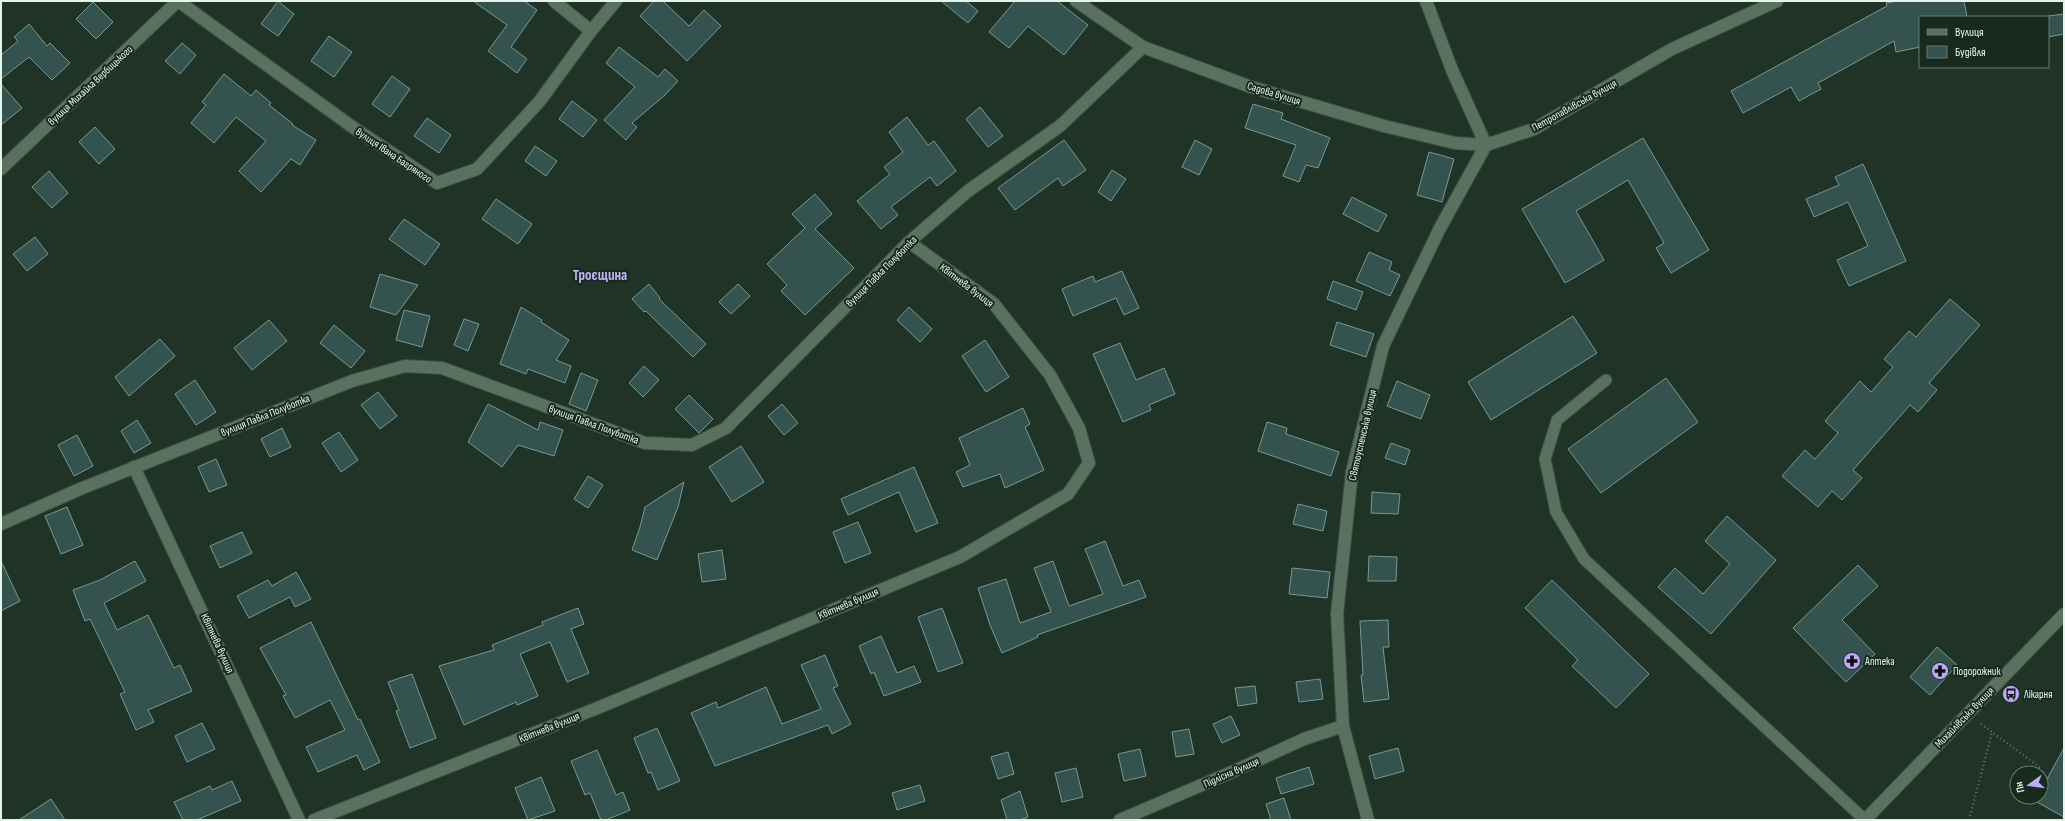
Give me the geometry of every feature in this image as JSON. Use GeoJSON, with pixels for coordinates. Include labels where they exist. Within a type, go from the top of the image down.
{"type":"FeatureCollection","features":[{"type":"Feature","properties":{"kind":"street","name":"вулиця Івана Багряного"},"geometry":{"type":"LineString","coordinates":[[178,1],[284,78],[436,184],[478,169],[539,102],[591,31],[616,1]]}},
{"type":"Feature","properties":{"kind":"street","name":"вулиця Михайла Вербицького"},"geometry":{"type":"LineString","coordinates":[[1,169],[178,1]]}},
{"type":"Feature","properties":{"kind":"street"},"geometry":{"type":"LineString","coordinates":[[554,1],[591,31]]}},
{"type":"Feature","properties":{"kind":"street","name":"Садова вулиця"},"geometry":{"type":"LineString","coordinates":[[1076,1],[1143,47],[1251,87],[1384,126],[1455,143],[1486,145]]}},
{"type":"Feature","properties":{"kind":"street"},"geometry":{"type":"LineString","coordinates":[[1426,1],[1452,70],[1486,145]]}},
{"type":"Feature","properties":{"kind":"street","name":"Петропавлівська вулиця"},"geometry":{"type":"LineString","coordinates":[[1486,145],[1534,128],[1672,49],[1777,1]]}},
{"type":"Feature","properties":{"kind":"street","name":"вулиця Павла Полуботка"},"geometry":{"type":"LineString","coordinates":[[1,524],[134,467],[352,381],[405,366],[442,368],[645,443],[692,445],[726,428],[909,242],[968,191],[1060,126],[1143,47]]}},
{"type":"Feature","properties":{"kind":"street","name":"Святоуспенська вулиця"},"geometry":{"type":"LineString","coordinates":[[1368,820],[1343,726],[1337,614],[1353,464],[1383,346],[1440,228],[1486,145]]}},
{"type":"Feature","properties":{"kind":"street","name":"Квітнева вулиця"},"geometry":{"type":"LineString","coordinates":[[314,820],[595,709],[960,557],[1068,494],[1089,463],[1079,428],[1050,375],[994,304],[909,242]]}},
{"type":"Feature","properties":{"kind":"street","name":"Квітнева вулиця"},"geometry":{"type":"LineString","coordinates":[[134,467],[299,820]]}},
{"type":"Feature","properties":{"kind":"street","name":"Михайлівська вулиця"},"geometry":{"type":"LineString","coordinates":[[1865,820],[2064,614]]}},
{"type":"Feature","properties":{"kind":"street","name":"Підлісна вулиця"},"geometry":{"type":"LineString","coordinates":[[1120,820],[1232,772],[1304,738],[1343,726]]}},
{"type":"Feature","properties":{"kind":"lane"},"geometry":{"type":"LineString","coordinates":[[1606,380],[1557,420],[1545,459],[1556,512],[1580,552],[1590,564],[1865,820]]}},
{"type":"Feature","properties":{"kind":"path"},"geometry":{"type":"LineString","coordinates":[[1968,713],[2038,765]]}},
{"type":"Feature","properties":{"kind":"path"},"geometry":{"type":"LineString","coordinates":[[1969,820],[1992,732]]}},
{"type":"Feature","properties":{"kind":"building"},"geometry":{"type":"Polygon","coordinates":[[[278,1],[294,14],[278,36],[261,24],[278,1]]]}},
{"type":"Feature","properties":{"kind":"building"},"geometry":{"type":"Polygon","coordinates":[[[473,1],[524,1],[537,10],[511,47],[527,59],[517,73],[488,51],[507,25],[473,1]]]}},
{"type":"Feature","properties":{"kind":"building"},"geometry":{"type":"Polygon","coordinates":[[[654,1],[663,1],[689,26],[704,10],[721,26],[687,61],[640,16],[654,1]]]}},
{"type":"Feature","properties":{"kind":"building"},"geometry":{"type":"Polygon","coordinates":[[[941,1],[966,1],[978,11],[968,23],[941,1]]]}},
{"type":"Feature","properties":{"kind":"building"},"geometry":{"type":"Polygon","coordinates":[[[1015,1],[1057,1],[1088,25],[1064,55],[1028,26],[1009,48],[989,32],[1015,1]]]}},
{"type":"Feature","properties":{"kind":"building"},"geometry":{"type":"Polygon","coordinates":[[[1898,1],[1964,1],[1967,16],[1919,16],[1919,47],[1896,52],[1894,41],[1818,83],[1821,89],[1799,101],[1791,87],[1743,113],[1731,91],[1887,6],[1886,3],[1898,1]]]}},
{"type":"Feature","properties":{"kind":"building"},"geometry":{"type":"Polygon","coordinates":[[[93,2],[113,22],[96,39],[76,19],[93,2]]]}},
{"type":"Feature","properties":{"kind":"building"},"geometry":{"type":"Polygon","coordinates":[[[2064,14],[2064,34],[2049,37],[2048,16],[2064,14]]]}},
{"type":"Feature","properties":{"kind":"building"},"geometry":{"type":"Polygon","coordinates":[[[29,24],[47,46],[50,43],[70,63],[52,80],[29,57],[1,79],[1,55],[18,41],[14,37],[29,24]]]}},
{"type":"Feature","properties":{"kind":"building"},"geometry":{"type":"Polygon","coordinates":[[[329,36],[352,52],[334,77],[311,61],[329,36]]]}},
{"type":"Feature","properties":{"kind":"building"},"geometry":{"type":"Polygon","coordinates":[[[182,43],[196,55],[180,74],[165,61],[182,43]]]}},
{"type":"Feature","properties":{"kind":"building"},"geometry":{"type":"Polygon","coordinates":[[[619,47],[658,77],[665,69],[678,81],[665,95],[632,123],[637,127],[626,140],[604,120],[635,87],[606,63],[619,47]]]}},
{"type":"Feature","properties":{"kind":"building"},"geometry":{"type":"Polygon","coordinates":[[[224,74],[251,96],[256,90],[271,103],[269,105],[293,124],[292,125],[316,140],[300,165],[291,159],[261,192],[239,171],[266,141],[236,117],[214,143],[191,123],[206,105],[202,102],[224,74]]]}},
{"type":"Feature","properties":{"kind":"building"},"geometry":{"type":"Polygon","coordinates":[[[392,76],[410,89],[390,117],[372,104],[392,76]]]}},
{"type":"Feature","properties":{"kind":"building"},"geometry":{"type":"Polygon","coordinates":[[[1,84],[22,108],[1,125],[1,84]]]}},
{"type":"Feature","properties":{"kind":"building"},"geometry":{"type":"Polygon","coordinates":[[[572,101],[597,120],[583,137],[559,119],[572,101]]]}},
{"type":"Feature","properties":{"kind":"building"},"geometry":{"type":"Polygon","coordinates":[[[1253,104],[1283,113],[1281,119],[1330,138],[1318,168],[1306,165],[1299,182],[1283,176],[1296,145],[1245,128],[1253,104]]]}},
{"type":"Feature","properties":{"kind":"building"},"geometry":{"type":"Polygon","coordinates":[[[980,107],[1003,136],[988,147],[966,119],[980,107]]]}},
{"type":"Feature","properties":{"kind":"building"},"geometry":{"type":"Polygon","coordinates":[[[907,117],[928,145],[934,141],[956,171],[937,186],[930,177],[891,207],[898,215],[881,229],[857,201],[890,174],[884,167],[903,152],[889,132],[907,117]]]}},
{"type":"Feature","properties":{"kind":"building"},"geometry":{"type":"Polygon","coordinates":[[[427,118],[451,135],[439,153],[414,136],[427,118]]]}},
{"type":"Feature","properties":{"kind":"building"},"geometry":{"type":"Polygon","coordinates":[[[95,127],[115,149],[99,164],[79,142],[95,127]]]}},
{"type":"Feature","properties":{"kind":"building"},"geometry":{"type":"Polygon","coordinates":[[[1643,138],[1709,250],[1671,273],[1656,248],[1664,243],[1628,180],[1576,211],[1604,260],[1565,283],[1522,209],[1643,138]]]}},
{"type":"Feature","properties":{"kind":"building"},"geometry":{"type":"Polygon","coordinates":[[[1064,140],[1086,170],[1063,186],[1058,178],[1015,210],[998,188],[1064,140]]]}},
{"type":"Feature","properties":{"kind":"building"},"geometry":{"type":"Polygon","coordinates":[[[1195,140],[1212,149],[1199,175],[1182,167],[1195,140]]]}},
{"type":"Feature","properties":{"kind":"building"},"geometry":{"type":"Polygon","coordinates":[[[535,146],[557,161],[546,176],[525,161],[535,146]]]}},
{"type":"Feature","properties":{"kind":"building"},"geometry":{"type":"Polygon","coordinates":[[[1429,152],[1454,159],[1442,202],[1417,195],[1429,152]]]}},
{"type":"Feature","properties":{"kind":"building"},"geometry":{"type":"Polygon","coordinates":[[[1863,164],[1906,261],[1849,286],[1837,260],[1868,246],[1848,202],[1814,217],[1806,199],[1839,185],[1835,177],[1863,164]]]}},
{"type":"Feature","properties":{"kind":"building"},"geometry":{"type":"Polygon","coordinates":[[[1112,170],[1126,179],[1111,201],[1098,192],[1112,170]]]}},
{"type":"Feature","properties":{"kind":"building"},"geometry":{"type":"Polygon","coordinates":[[[49,171],[68,193],[52,208],[32,187],[49,171]]]}},
{"type":"Feature","properties":{"kind":"building"},"geometry":{"type":"Polygon","coordinates":[[[815,194],[832,214],[815,229],[854,268],[805,315],[781,291],[787,285],[767,264],[805,228],[792,214],[815,194]]]}},
{"type":"Feature","properties":{"kind":"building"},"geometry":{"type":"Polygon","coordinates":[[[1352,197],[1387,215],[1378,232],[1343,214],[1352,197]]]}},
{"type":"Feature","properties":{"kind":"building"},"geometry":{"type":"Polygon","coordinates":[[[496,199],[532,224],[518,244],[482,219],[496,199]]]}},
{"type":"Feature","properties":{"kind":"building"},"geometry":{"type":"Polygon","coordinates":[[[404,219],[440,244],[425,265],[389,239],[404,219]]]}},
{"type":"Feature","properties":{"kind":"building"},"geometry":{"type":"Polygon","coordinates":[[[35,237],[48,254],[27,271],[13,254],[35,237]]]}},
{"type":"Feature","properties":{"kind":"building"},"geometry":{"type":"Polygon","coordinates":[[[1369,252],[1392,262],[1389,270],[1400,275],[1390,296],[1356,281],[1369,252]]]}},
{"type":"Feature","properties":{"kind":"building"},"geometry":{"type":"Polygon","coordinates":[[[1122,271],[1139,308],[1124,315],[1116,298],[1073,316],[1062,289],[1093,276],[1095,282],[1122,271]]]}},
{"type":"Feature","properties":{"kind":"building"},"geometry":{"type":"Polygon","coordinates":[[[380,274],[418,285],[396,315],[370,307],[380,274]]]}},
{"type":"Feature","properties":{"kind":"building"},"geometry":{"type":"Polygon","coordinates":[[[1333,281],[1363,292],[1356,310],[1327,299],[1333,281]]]}},
{"type":"Feature","properties":{"kind":"building"},"geometry":{"type":"Polygon","coordinates":[[[649,284],[660,298],[659,299],[706,344],[693,357],[632,299],[649,284]]]}},
{"type":"Feature","properties":{"kind":"building"},"geometry":{"type":"Polygon","coordinates":[[[738,284],[750,296],[731,314],[719,302],[738,284]]]}},
{"type":"Feature","properties":{"kind":"building"},"geometry":{"type":"Polygon","coordinates":[[[1950,299],[1980,325],[1929,383],[1937,390],[1918,412],[1910,405],[1853,470],[1862,478],[1842,500],[1832,491],[1818,507],[1782,476],[1805,450],[1815,459],[1838,433],[1825,421],[1860,381],[1871,392],[1893,367],[1884,359],[1909,331],[1916,337],[1950,299]]]}},
{"type":"Feature","properties":{"kind":"building"},"geometry":{"type":"Polygon","coordinates":[[[521,307],[569,340],[556,360],[571,366],[565,383],[528,369],[526,374],[500,364],[521,307]]]}},
{"type":"Feature","properties":{"kind":"building"},"geometry":{"type":"Polygon","coordinates":[[[909,307],[932,329],[920,342],[897,320],[909,307]]]}},
{"type":"Feature","properties":{"kind":"building"},"geometry":{"type":"Polygon","coordinates":[[[404,310],[430,316],[422,347],[396,340],[404,310]]]}},
{"type":"Feature","properties":{"kind":"building"},"geometry":{"type":"Polygon","coordinates":[[[1573,316],[1597,353],[1491,420],[1468,382],[1573,316]]]}},
{"type":"Feature","properties":{"kind":"building"},"geometry":{"type":"Polygon","coordinates":[[[464,319],[479,324],[468,351],[454,345],[464,319]]]}},
{"type":"Feature","properties":{"kind":"building"},"geometry":{"type":"Polygon","coordinates":[[[269,320],[287,341],[252,370],[234,348],[269,320]]]}},
{"type":"Feature","properties":{"kind":"building"},"geometry":{"type":"Polygon","coordinates":[[[1337,322],[1374,334],[1366,357],[1330,345],[1337,322]]]}},
{"type":"Feature","properties":{"kind":"building"},"geometry":{"type":"Polygon","coordinates":[[[334,325],[365,351],[351,368],[320,343],[334,325]]]}},
{"type":"Feature","properties":{"kind":"building"},"geometry":{"type":"Polygon","coordinates":[[[160,339],[175,356],[129,396],[115,377],[160,339]]]}},
{"type":"Feature","properties":{"kind":"building"},"geometry":{"type":"Polygon","coordinates":[[[985,340],[1009,377],[986,392],[962,356],[985,340]]]}},
{"type":"Feature","properties":{"kind":"building"},"geometry":{"type":"Polygon","coordinates":[[[1120,343],[1136,380],[1164,368],[1175,394],[1149,405],[1151,410],[1123,422],[1093,354],[1120,343]]]}},
{"type":"Feature","properties":{"kind":"building"},"geometry":{"type":"Polygon","coordinates":[[[644,366],[659,380],[643,397],[629,383],[644,366]]]}},
{"type":"Feature","properties":{"kind":"building"},"geometry":{"type":"Polygon","coordinates":[[[581,373],[598,380],[586,411],[569,404],[581,373]]]}},
{"type":"Feature","properties":{"kind":"building"},"geometry":{"type":"Polygon","coordinates":[[[1666,378],[1698,422],[1601,493],[1568,449],[1666,378]]]}},
{"type":"Feature","properties":{"kind":"building"},"geometry":{"type":"Polygon","coordinates":[[[195,380],[216,412],[196,425],[175,394],[195,380]]]}},
{"type":"Feature","properties":{"kind":"building"},"geometry":{"type":"Polygon","coordinates":[[[1397,381],[1430,395],[1421,419],[1387,406],[1397,381]]]}},
{"type":"Feature","properties":{"kind":"building"},"geometry":{"type":"Polygon","coordinates":[[[378,392],[397,416],[380,429],[361,405],[378,392]]]}},
{"type":"Feature","properties":{"kind":"building"},"geometry":{"type":"Polygon","coordinates":[[[689,395],[713,419],[699,433],[675,409],[689,395]]]}},
{"type":"Feature","properties":{"kind":"building"},"geometry":{"type":"Polygon","coordinates":[[[488,404],[538,430],[540,422],[563,430],[554,456],[518,445],[502,467],[468,442],[488,404]]]}},
{"type":"Feature","properties":{"kind":"building"},"geometry":{"type":"Polygon","coordinates":[[[782,404],[798,423],[784,435],[768,416],[782,404]]]}},
{"type":"Feature","properties":{"kind":"building"},"geometry":{"type":"Polygon","coordinates":[[[1023,408],[1030,424],[1025,427],[1044,470],[1005,488],[1000,474],[963,487],[956,472],[970,465],[959,438],[1023,408]]]}},
{"type":"Feature","properties":{"kind":"building"},"geometry":{"type":"Polygon","coordinates":[[[137,420],[151,443],[134,453],[121,431],[137,420]]]}},
{"type":"Feature","properties":{"kind":"building"},"geometry":{"type":"Polygon","coordinates":[[[1267,422],[1287,428],[1286,434],[1339,452],[1331,476],[1258,451],[1267,422]]]}},
{"type":"Feature","properties":{"kind":"building"},"geometry":{"type":"Polygon","coordinates":[[[282,428],[291,447],[270,457],[261,439],[282,428]]]}},
{"type":"Feature","properties":{"kind":"building"},"geometry":{"type":"Polygon","coordinates":[[[339,432],[358,460],[341,472],[322,443],[339,432]]]}},
{"type":"Feature","properties":{"kind":"building"},"geometry":{"type":"Polygon","coordinates":[[[77,435],[93,466],[74,476],[58,445],[77,435]]]}},
{"type":"Feature","properties":{"kind":"building"},"geometry":{"type":"Polygon","coordinates":[[[1391,443],[1410,450],[1405,465],[1385,458],[1391,443]]]}},
{"type":"Feature","properties":{"kind":"building"},"geometry":{"type":"Polygon","coordinates":[[[741,446],[764,482],[732,502],[709,467],[741,446]]]}},
{"type":"Feature","properties":{"kind":"building"},"geometry":{"type":"Polygon","coordinates":[[[216,459],[227,485],[209,492],[198,467],[216,459]]]}},
{"type":"Feature","properties":{"kind":"building"},"geometry":{"type":"Polygon","coordinates":[[[914,467],[938,523],[916,532],[899,492],[848,515],[841,499],[914,467]]]}},
{"type":"Feature","properties":{"kind":"building"},"geometry":{"type":"Polygon","coordinates":[[[588,476],[603,485],[588,508],[574,499],[588,476]]]}},
{"type":"Feature","properties":{"kind":"building"},"geometry":{"type":"Polygon","coordinates":[[[684,482],[678,507],[657,560],[632,550],[645,507],[684,482]]]}},
{"type":"Feature","properties":{"kind":"building"},"geometry":{"type":"Polygon","coordinates":[[[1372,492],[1400,494],[1398,514],[1371,513],[1372,492]]]}},
{"type":"Feature","properties":{"kind":"building"},"geometry":{"type":"Polygon","coordinates":[[[1298,504],[1327,511],[1323,531],[1293,524],[1298,504]]]}},
{"type":"Feature","properties":{"kind":"building"},"geometry":{"type":"Polygon","coordinates":[[[67,507],[83,545],[61,554],[45,516],[67,507]]]}},
{"type":"Feature","properties":{"kind":"building"},"geometry":{"type":"Polygon","coordinates":[[[1727,516],[1776,560],[1711,634],[1658,587],[1675,568],[1703,594],[1730,564],[1705,541],[1727,516]]]}},
{"type":"Feature","properties":{"kind":"building"},"geometry":{"type":"Polygon","coordinates":[[[858,522],[871,553],[845,563],[833,532],[858,522]]]}},
{"type":"Feature","properties":{"kind":"building"},"geometry":{"type":"Polygon","coordinates":[[[242,532],[252,553],[220,568],[210,546],[242,532]]]}},
{"type":"Feature","properties":{"kind":"building"},"geometry":{"type":"Polygon","coordinates":[[[1105,541],[1123,586],[1139,580],[1146,597],[1037,635],[1038,637],[1002,653],[990,625],[978,588],[1006,579],[1020,623],[1051,612],[1034,568],[1053,561],[1069,606],[1103,594],[1085,549],[1105,541]]]}},
{"type":"Feature","properties":{"kind":"building"},"geometry":{"type":"Polygon","coordinates":[[[722,550],[726,579],[702,582],[698,554],[722,550]]]}},
{"type":"Feature","properties":{"kind":"building"},"geometry":{"type":"Polygon","coordinates":[[[1369,556],[1397,557],[1396,581],[1368,581],[1369,556]]]}},
{"type":"Feature","properties":{"kind":"building"},"geometry":{"type":"Polygon","coordinates":[[[1,561],[20,601],[1,611],[1,561]]]}},
{"type":"Feature","properties":{"kind":"building"},"geometry":{"type":"Polygon","coordinates":[[[135,561],[146,581],[104,603],[117,630],[148,615],[174,668],[180,665],[192,691],[148,710],[154,722],[136,730],[120,694],[125,692],[90,619],[85,621],[73,590],[100,580],[135,561]]]}},
{"type":"Feature","properties":{"kind":"building"},"geometry":{"type":"Polygon","coordinates":[[[1858,565],[1878,586],[1842,620],[1875,654],[1846,682],[1793,628],[1858,565]]]}},
{"type":"Feature","properties":{"kind":"building"},"geometry":{"type":"Polygon","coordinates":[[[1292,568],[1330,572],[1327,598],[1289,594],[1292,568]]]}},
{"type":"Feature","properties":{"kind":"building"},"geometry":{"type":"Polygon","coordinates":[[[296,572],[311,599],[295,607],[290,597],[249,618],[237,596],[268,580],[272,586],[296,572]]]}},
{"type":"Feature","properties":{"kind":"building"},"geometry":{"type":"Polygon","coordinates":[[[1552,580],[1649,674],[1616,708],[1572,666],[1578,660],[1525,608],[1552,580]]]}},
{"type":"Feature","properties":{"kind":"building"},"geometry":{"type":"Polygon","coordinates":[[[578,608],[584,624],[571,629],[589,673],[567,682],[550,642],[520,654],[538,696],[517,705],[516,702],[464,725],[439,666],[494,650],[492,645],[543,625],[542,622],[578,608]]]}},
{"type":"Feature","properties":{"kind":"building"},"geometry":{"type":"Polygon","coordinates":[[[942,608],[963,663],[938,672],[918,617],[942,608]]]}},
{"type":"Feature","properties":{"kind":"building"},"geometry":{"type":"Polygon","coordinates":[[[1388,620],[1389,647],[1383,647],[1389,699],[1364,702],[1361,675],[1363,675],[1360,621],[1388,620]]]}},
{"type":"Feature","properties":{"kind":"building"},"geometry":{"type":"Polygon","coordinates":[[[311,622],[380,762],[364,770],[357,755],[318,772],[306,747],[345,730],[330,700],[295,718],[283,696],[286,695],[260,648],[311,622]]]}},
{"type":"Feature","properties":{"kind":"building"},"geometry":{"type":"Polygon","coordinates":[[[881,636],[897,673],[914,666],[921,682],[884,696],[874,672],[871,674],[859,646],[881,636]]]}},
{"type":"Feature","properties":{"kind":"building"},"geometry":{"type":"Polygon","coordinates":[[[1937,647],[1957,665],[1930,695],[1910,677],[1937,647]]]}},
{"type":"Feature","properties":{"kind":"building"},"geometry":{"type":"Polygon","coordinates":[[[825,655],[838,686],[833,688],[851,724],[832,734],[828,725],[715,766],[691,713],[716,702],[718,708],[766,687],[782,724],[821,709],[801,665],[825,655]]]}},
{"type":"Feature","properties":{"kind":"building"},"geometry":{"type":"Polygon","coordinates":[[[412,674],[436,738],[410,748],[396,711],[399,710],[388,682],[412,674]]]}},
{"type":"Feature","properties":{"kind":"building"},"geometry":{"type":"Polygon","coordinates":[[[1320,679],[1323,699],[1299,702],[1296,682],[1320,679]]]}},
{"type":"Feature","properties":{"kind":"building"},"geometry":{"type":"Polygon","coordinates":[[[1255,686],[1257,703],[1238,706],[1235,688],[1255,686]]]}},
{"type":"Feature","properties":{"kind":"building"},"geometry":{"type":"Polygon","coordinates":[[[1231,716],[1240,735],[1222,743],[1213,724],[1231,716]]]}},
{"type":"Feature","properties":{"kind":"building"},"geometry":{"type":"Polygon","coordinates":[[[202,723],[215,749],[187,762],[175,736],[202,723]]]}},
{"type":"Feature","properties":{"kind":"building"},"geometry":{"type":"Polygon","coordinates":[[[657,728],[680,781],[658,790],[651,772],[648,773],[634,738],[657,728]]]}},
{"type":"Feature","properties":{"kind":"building"},"geometry":{"type":"Polygon","coordinates":[[[1189,729],[1194,754],[1176,757],[1172,732],[1189,729]]]}},
{"type":"Feature","properties":{"kind":"building"},"geometry":{"type":"Polygon","coordinates":[[[1398,748],[1404,771],[1375,779],[1369,756],[1398,748]]]}},
{"type":"Feature","properties":{"kind":"building"},"geometry":{"type":"Polygon","coordinates":[[[2064,748],[2064,817],[2042,805],[2049,805],[2049,775],[2064,748]]]}},
{"type":"Feature","properties":{"kind":"building"},"geometry":{"type":"Polygon","coordinates":[[[1140,749],[1146,776],[1124,781],[1118,754],[1140,749]]]}},
{"type":"Feature","properties":{"kind":"building"},"geometry":{"type":"Polygon","coordinates":[[[597,750],[616,795],[623,792],[630,810],[606,820],[601,820],[590,793],[585,795],[571,761],[597,750]]]}},
{"type":"Feature","properties":{"kind":"building"},"geometry":{"type":"Polygon","coordinates":[[[1008,752],[1014,774],[998,779],[991,757],[1008,752]]]}},
{"type":"Feature","properties":{"kind":"building"},"geometry":{"type":"Polygon","coordinates":[[[1309,767],[1314,784],[1281,794],[1276,778],[1309,767]]]}},
{"type":"Feature","properties":{"kind":"building"},"geometry":{"type":"Polygon","coordinates":[[[1076,768],[1083,797],[1062,802],[1055,773],[1076,768]]]}},
{"type":"Feature","properties":{"kind":"building"},"geometry":{"type":"Polygon","coordinates":[[[541,777],[555,811],[528,820],[515,788],[541,777]]]}},
{"type":"Feature","properties":{"kind":"building"},"geometry":{"type":"Polygon","coordinates":[[[232,781],[241,801],[197,820],[183,820],[174,802],[210,786],[212,790],[232,781]]]}},
{"type":"Feature","properties":{"kind":"building"},"geometry":{"type":"Polygon","coordinates":[[[920,785],[925,801],[897,810],[892,793],[920,785]]]}},
{"type":"Feature","properties":{"kind":"building"},"geometry":{"type":"Polygon","coordinates":[[[1020,791],[1028,817],[1020,820],[1007,820],[1001,800],[1020,791]]]}},
{"type":"Feature","properties":{"kind":"building"},"geometry":{"type":"Polygon","coordinates":[[[1284,798],[1291,820],[1271,820],[1266,804],[1284,798]]]}},
{"type":"Feature","properties":{"kind":"building"},"geometry":{"type":"Polygon","coordinates":[[[51,799],[65,820],[19,820],[51,799]]]}},
{"type":"Feature","properties":{"kind":"place","name":"Аптека"},"geometry":{"type":"Point","coordinates":[1852,661]}},
{"type":"Feature","properties":{"kind":"place","name":"Подорожник"},"geometry":{"type":"Point","coordinates":[1940,671]}},
{"type":"Feature","properties":{"kind":"place","name":"Лікарня"},"geometry":{"type":"Point","coordinates":[2011,694]}},
{"type":"Feature","properties":{"kind":"district","name":"Троєщина"},"geometry":{"type":"Point","coordinates":[600,275]}}]}
